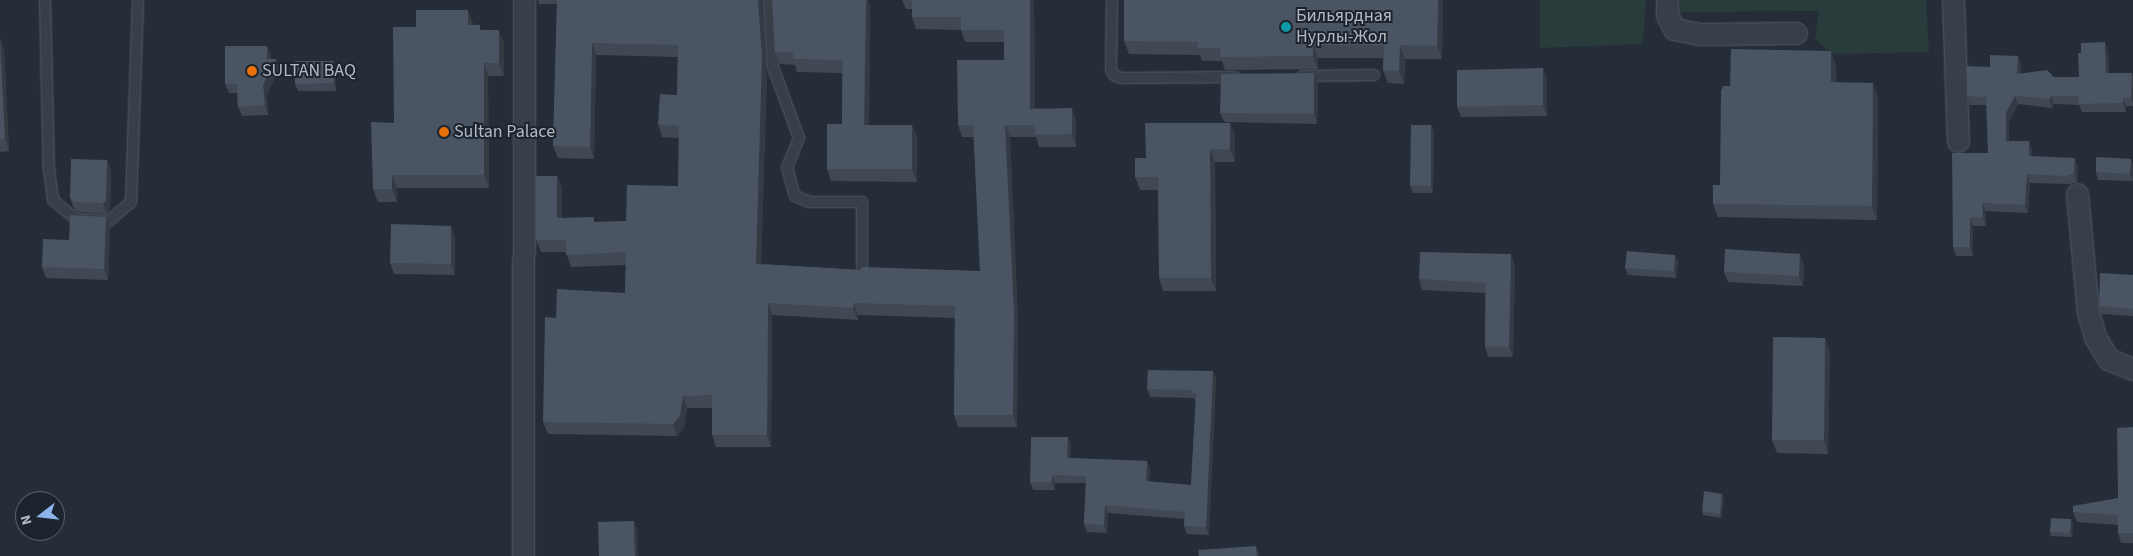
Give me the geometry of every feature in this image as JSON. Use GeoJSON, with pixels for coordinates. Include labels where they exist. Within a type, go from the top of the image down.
{"type":"FeatureCollection","features":[{"type":"Feature","properties":{"kind":"street"},"geometry":{"type":"LineString","coordinates":[[523,556],[524,0]]}},
{"type":"Feature","properties":{"kind":"street"},"geometry":{"type":"LineString","coordinates":[[1667,0],[1667,15],[1674,29],[1700,34],[1796,33]]}},
{"type":"Feature","properties":{"kind":"street"},"geometry":{"type":"LineString","coordinates":[[1953,0],[1958,141]]}},
{"type":"Feature","properties":{"kind":"street"},"geometry":{"type":"LineString","coordinates":[[2077,194],[2082,267],[2088,312],[2095,337],[2108,360],[2133,369]]}},
{"type":"Feature","properties":{"kind":"lane"},"geometry":{"type":"LineString","coordinates":[[45,0],[49,170],[53,200],[76,219],[109,221],[131,202],[138,0]]}},
{"type":"Feature","properties":{"kind":"lane"},"geometry":{"type":"LineString","coordinates":[[769,0],[773,67],[799,138],[787,167],[795,196],[810,202],[862,202],[862,267]]}},
{"type":"Feature","properties":{"kind":"lane"},"geometry":{"type":"LineString","coordinates":[[1112,0],[1111,70],[1114,75],[1121,78],[1248,77]]}},
{"type":"Feature","properties":{"kind":"lane"},"geometry":{"type":"LineString","coordinates":[[1286,76],[1374,75]]}},
{"type":"Feature","properties":{"kind":"shaded area"},"geometry":{"type":"Polygon","coordinates":[[[1540,0],[1646,0],[1643,44],[1540,48],[1540,0]]]}},
{"type":"Feature","properties":{"kind":"shaded area"},"geometry":{"type":"Polygon","coordinates":[[[1680,0],[1926,0],[1929,52],[1832,54],[1815,39],[1819,11],[1679,12],[1680,0]]]}},
{"type":"Feature","properties":{"kind":"building"},"geometry":{"type":"Polygon","coordinates":[[[557,0],[758,0],[762,57],[756,264],[861,270],[861,267],[980,271],[973,125],[958,125],[957,60],[1004,60],[1004,30],[961,30],[961,17],[912,17],[912,0],[1030,0],[1030,109],[1072,108],[1072,134],[1035,135],[1035,125],[1005,125],[1014,311],[1013,415],[954,415],[955,306],[854,303],[853,308],[768,303],[767,435],[712,435],[712,395],[683,396],[680,416],[673,424],[543,422],[545,317],[556,318],[557,289],[625,293],[626,252],[566,255],[566,240],[536,240],[536,176],[557,176],[557,218],[594,217],[594,222],[626,221],[627,185],[678,186],[679,126],[658,124],[660,94],[677,95],[678,45],[592,43],[590,147],[553,146],[557,0]]]}},
{"type":"Feature","properties":{"kind":"building"},"geometry":{"type":"Polygon","coordinates":[[[772,0],[866,0],[864,125],[912,125],[912,169],[827,169],[827,124],[842,124],[843,60],[793,59],[793,52],[775,52],[772,0]]]}},
{"type":"Feature","properties":{"kind":"building","name":"Бильярдная Нурлы-Жол"},"geometry":{"type":"Polygon","coordinates":[[[1124,0],[1438,0],[1437,46],[1400,45],[1399,71],[1383,70],[1384,45],[1313,45],[1313,56],[1220,57],[1221,48],[1198,48],[1198,42],[1124,41],[1124,0]]]}},
{"type":"Feature","properties":{"kind":"building","name":"Sultan Palace"},"geometry":{"type":"Polygon","coordinates":[[[416,10],[468,10],[468,25],[480,25],[480,30],[499,30],[499,63],[484,63],[484,175],[392,175],[392,189],[373,189],[371,122],[394,123],[393,27],[416,27],[416,10]]]}},
{"type":"Feature","properties":{"kind":"building"},"geometry":{"type":"Polygon","coordinates":[[[2105,42],[2106,73],[2132,73],[2131,98],[2123,98],[2123,103],[2079,104],[2079,96],[2051,96],[2049,99],[2015,96],[2006,113],[2006,141],[2029,141],[2029,156],[2075,158],[2074,173],[2066,176],[2027,174],[2025,205],[1982,203],[1983,217],[1970,218],[1970,247],[1953,247],[1952,153],[1988,153],[1986,97],[1967,96],[1967,66],[1990,67],[1990,55],[2018,56],[2017,74],[2047,70],[2054,77],[2079,77],[2078,53],[2081,53],[2081,43],[2105,42]]]}},
{"type":"Feature","properties":{"kind":"building"},"geometry":{"type":"Polygon","coordinates":[[[0,43],[5,139],[0,139],[0,43]]]}},
{"type":"Feature","properties":{"kind":"building","name":"SULTAN BAQ"},"geometry":{"type":"Polygon","coordinates":[[[225,46],[267,46],[267,59],[276,59],[263,85],[265,105],[238,107],[237,84],[225,84],[225,46]]]}},
{"type":"Feature","properties":{"kind":"building"},"geometry":{"type":"Polygon","coordinates":[[[1731,49],[1831,51],[1831,82],[1873,83],[1872,206],[1713,204],[1713,185],[1720,185],[1721,91],[1723,86],[1730,86],[1731,49]]]}},
{"type":"Feature","properties":{"kind":"building"},"geometry":{"type":"Polygon","coordinates":[[[295,61],[333,61],[334,83],[295,84],[295,61]]]}},
{"type":"Feature","properties":{"kind":"building"},"geometry":{"type":"Polygon","coordinates":[[[1543,68],[1543,105],[1457,107],[1457,70],[1543,68]]]}},
{"type":"Feature","properties":{"kind":"building"},"geometry":{"type":"Polygon","coordinates":[[[1314,73],[1314,114],[1220,113],[1221,74],[1314,73]]]}},
{"type":"Feature","properties":{"kind":"building"},"geometry":{"type":"Polygon","coordinates":[[[1145,123],[1230,123],[1230,149],[1210,149],[1211,278],[1159,278],[1158,177],[1135,177],[1135,158],[1146,158],[1145,123]]]}},
{"type":"Feature","properties":{"kind":"building"},"geometry":{"type":"Polygon","coordinates":[[[1411,125],[1431,125],[1431,186],[1410,185],[1411,125]]]}},
{"type":"Feature","properties":{"kind":"building"},"geometry":{"type":"Polygon","coordinates":[[[2096,157],[2131,159],[2130,174],[2096,172],[2096,157]]]}},
{"type":"Feature","properties":{"kind":"building"},"geometry":{"type":"Polygon","coordinates":[[[71,159],[107,160],[106,200],[103,203],[75,202],[70,198],[71,159]]]}},
{"type":"Feature","properties":{"kind":"building"},"geometry":{"type":"Polygon","coordinates":[[[70,215],[106,217],[104,269],[42,267],[43,239],[69,240],[70,215]]]}},
{"type":"Feature","properties":{"kind":"building"},"geometry":{"type":"Polygon","coordinates":[[[391,224],[451,226],[451,264],[390,263],[391,224]]]}},
{"type":"Feature","properties":{"kind":"building"},"geometry":{"type":"Polygon","coordinates":[[[1725,249],[1800,254],[1799,276],[1724,272],[1725,249]]]}},
{"type":"Feature","properties":{"kind":"building"},"geometry":{"type":"Polygon","coordinates":[[[1627,251],[1675,255],[1674,271],[1625,268],[1627,251]]]}},
{"type":"Feature","properties":{"kind":"building"},"geometry":{"type":"Polygon","coordinates":[[[1420,252],[1511,254],[1509,347],[1485,346],[1486,283],[1419,279],[1420,252]]]}},
{"type":"Feature","properties":{"kind":"building"},"geometry":{"type":"Polygon","coordinates":[[[2100,273],[2133,275],[2133,309],[2099,306],[2100,273]]]}},
{"type":"Feature","properties":{"kind":"building"},"geometry":{"type":"Polygon","coordinates":[[[1773,337],[1825,338],[1824,440],[1772,440],[1773,337]]]}},
{"type":"Feature","properties":{"kind":"building"},"geometry":{"type":"Polygon","coordinates":[[[1148,370],[1213,371],[1206,527],[1184,526],[1185,512],[1105,505],[1104,525],[1084,524],[1086,476],[1052,475],[1052,482],[1030,482],[1031,437],[1068,437],[1067,458],[1147,461],[1146,481],[1191,485],[1196,393],[1192,393],[1192,390],[1147,389],[1148,370]]]}},
{"type":"Feature","properties":{"kind":"building"},"geometry":{"type":"Polygon","coordinates":[[[2133,427],[2133,533],[2118,533],[2118,515],[2073,512],[2073,506],[2118,498],[2117,428],[2133,427]]]}},
{"type":"Feature","properties":{"kind":"building"},"geometry":{"type":"Polygon","coordinates":[[[1704,491],[1722,494],[1720,514],[1702,511],[1704,491]]]}},
{"type":"Feature","properties":{"kind":"building"},"geometry":{"type":"Polygon","coordinates":[[[2051,518],[2071,519],[2070,533],[2050,532],[2051,518]]]}},
{"type":"Feature","properties":{"kind":"building"},"geometry":{"type":"Polygon","coordinates":[[[634,521],[635,556],[599,556],[598,522],[634,521]]]}},
{"type":"Feature","properties":{"kind":"building"},"geometry":{"type":"Polygon","coordinates":[[[1256,546],[1257,556],[1199,556],[1198,550],[1256,546]]]}},
{"type":"Feature","properties":{"kind":"place","name":"Бильярдная Нурлы-Жол"},"geometry":{"type":"Point","coordinates":[1286,27]}},
{"type":"Feature","properties":{"kind":"place","name":"SULTAN BAQ"},"geometry":{"type":"Point","coordinates":[252,71]}},
{"type":"Feature","properties":{"kind":"place","name":"Sultan Palace"},"geometry":{"type":"Point","coordinates":[444,132]}}]}
